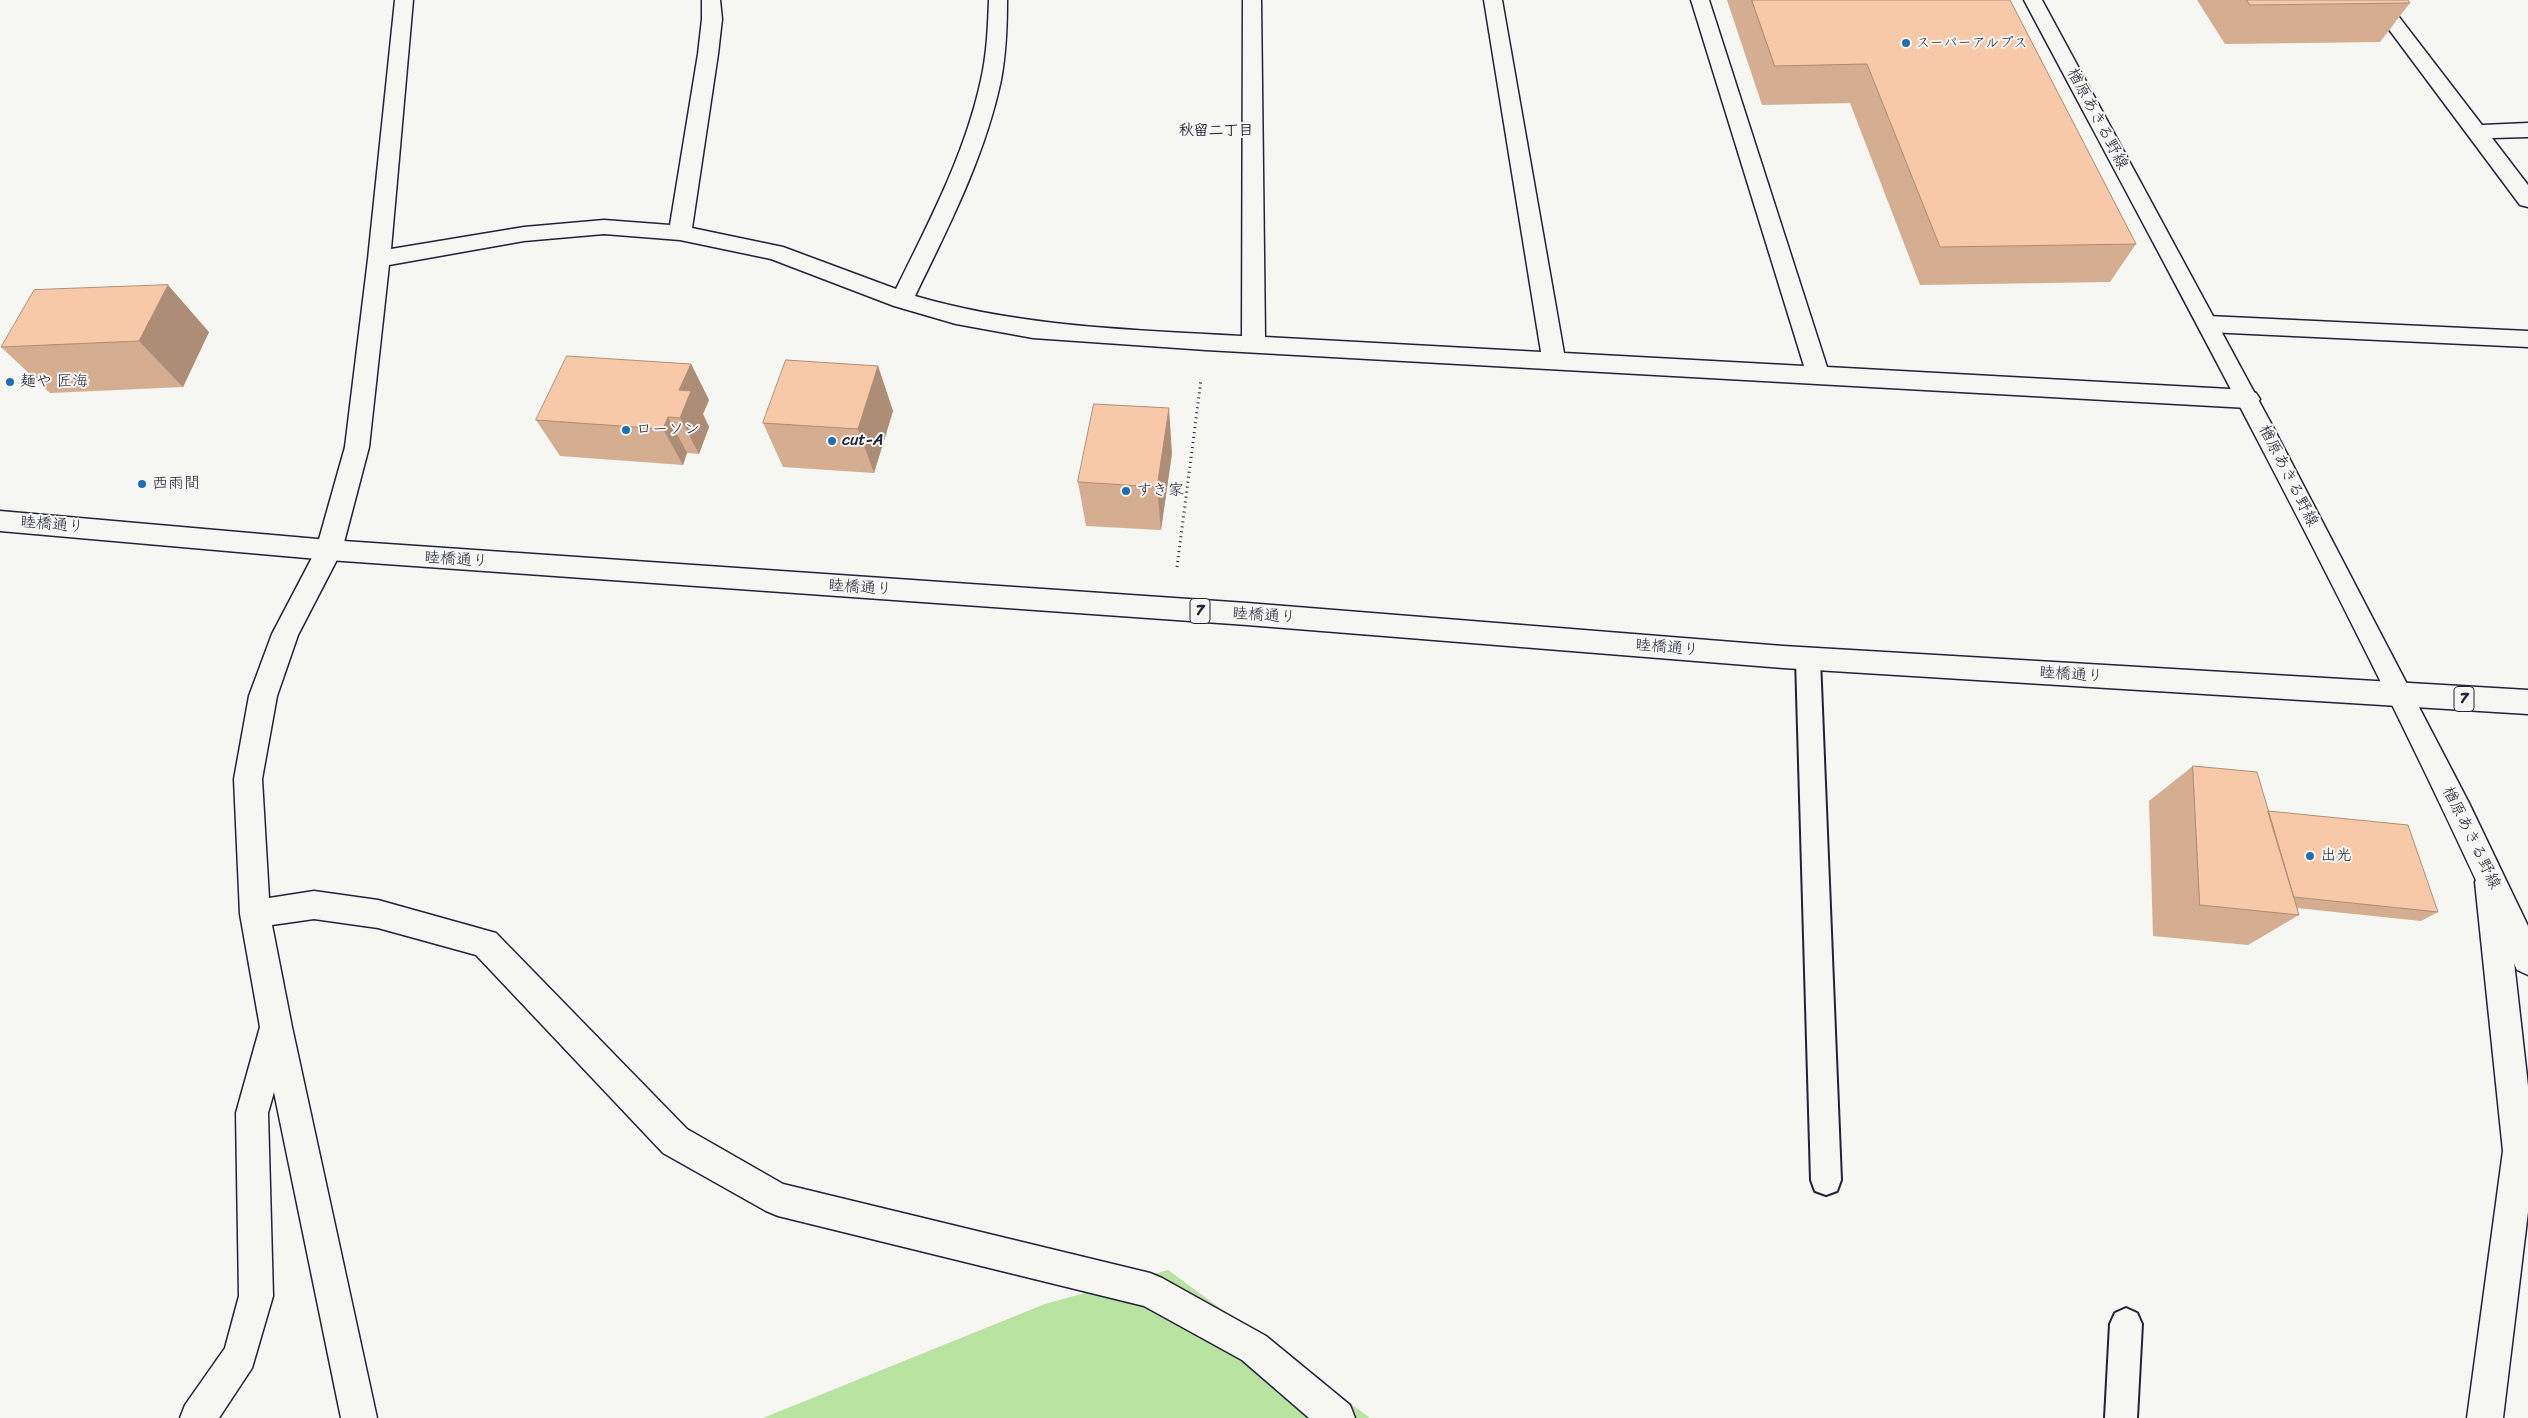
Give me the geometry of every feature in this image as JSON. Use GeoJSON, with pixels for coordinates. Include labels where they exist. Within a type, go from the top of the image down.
{"type":"FeatureCollection","features":[{"type":"Feature","properties":{"kind":"street"},"geometry":{"type":"LineString","coordinates":[[360,1418],[276,1026],[255,914],[248,779],[263,696],[285,634],[329,550],[357,446],[404,0]]}},
{"type":"Feature","properties":{"kind":"street"},"geometry":{"type":"LineString","coordinates":[[680,233],[708,54],[712,19],[711,0]]}},
{"type":"Feature","properties":{"kind":"street"},"geometry":{"type":"LineString","coordinates":[[902,300],[955,188],[980,125],[994,65],[998,0]]}},
{"type":"Feature","properties":{"kind":"street"},"geometry":{"type":"LineString","coordinates":[[1252,0],[1254,344]]}},
{"type":"Feature","properties":{"kind":"street"},"geometry":{"type":"LineString","coordinates":[[1493,0],[1554,361]]}},
{"type":"Feature","properties":{"kind":"street"},"geometry":{"type":"LineString","coordinates":[[1700,0],[1818,375]]}},
{"type":"Feature","properties":{"kind":"street","name":"楢原あきる野線"},"geometry":{"type":"LineString","coordinates":[[2033,0],[2248,399],[2401,696],[2489,874],[2528,960]]}},
{"type":"Feature","properties":{"kind":"street"},"geometry":{"type":"LineString","coordinates":[[2376,0],[2528,200]]}},
{"type":"Feature","properties":{"kind":"street"},"geometry":{"type":"LineString","coordinates":[[2477,132],[2528,130]]}},
{"type":"Feature","properties":{"kind":"street"},"geometry":{"type":"LineString","coordinates":[[378,260],[524,234],[595,228],[680,233],[775,252],[902,300],[956,316],[1033,330],[1206,342],[2248,399]]}},
{"type":"Feature","properties":{"kind":"street"},"geometry":{"type":"LineString","coordinates":[[2208,324],[2528,339]]}},
{"type":"Feature","properties":{"kind":"street","name":"睦橋通り"},"geometry":{"type":"LineString","coordinates":[[0,521],[329,550],[1171,609],[1808,659],[2401,696],[2528,702]]}},
{"type":"Feature","properties":{"kind":"street"},"geometry":{"type":"LineString","coordinates":[[2485,1418],[2519,1151],[2489,874]]}},
{"type":"Feature","properties":{"kind":"street"},"geometry":{"type":"LineString","coordinates":[[255,914],[314,905],[378,914],[485,943],[675,1141],[778,1199],[1150,1290],[1254,1348],[1337,1418]]}},
{"type":"Feature","properties":{"kind":"street"},"geometry":{"type":"LineString","coordinates":[[198,1418],[240,1356],[256,1296],[252,1113],[276,1026]]}},
{"type":"Feature","properties":{"kind":"lane"},"geometry":{"type":"LineString","coordinates":[[1808,659],[1826,1180]]}},
{"type":"Feature","properties":{"kind":"lane"},"geometry":{"type":"LineString","coordinates":[[2121,1418],[2126,1324]]}},
{"type":"Feature","properties":{"kind":"path"},"geometry":{"type":"LineString","coordinates":[[1171,609],[1206,342]]}},
{"type":"Feature","properties":{"kind":"green space"},"geometry":{"type":"Polygon","coordinates":[[[1168,1270],[1370,1418],[763,1418],[1045,1304],[1168,1270]]]}},
{"type":"Feature","properties":{"kind":"building"},"geometry":{"type":"Polygon","coordinates":[[[1752,0],[2010,0],[2136,244],[1940,247],[1867,64],[1775,66],[1752,0]]]}},
{"type":"Feature","properties":{"kind":"building"},"geometry":{"type":"Polygon","coordinates":[[[2247,0],[2408,0],[2410,3],[2250,5],[2247,0]]]}},
{"type":"Feature","properties":{"kind":"building"},"geometry":{"type":"Polygon","coordinates":[[[168,285],[139,341],[1,347],[34,290],[168,285]]]}},
{"type":"Feature","properties":{"kind":"building"},"geometry":{"type":"Polygon","coordinates":[[[567,356],[691,364],[679,390],[691,391],[680,418],[668,417],[663,429],[536,420],[567,356]]]}},
{"type":"Feature","properties":{"kind":"building"},"geometry":{"type":"Polygon","coordinates":[[[786,360],[878,366],[858,429],[763,423],[786,360]]]}},
{"type":"Feature","properties":{"kind":"building"},"geometry":{"type":"Polygon","coordinates":[[[1094,404],[1169,408],[1157,487],[1078,482],[1094,404]]]}},
{"type":"Feature","properties":{"kind":"building"},"geometry":{"type":"Polygon","coordinates":[[[2193,766],[2257,772],[2299,915],[2200,905],[2193,766]]]}},
{"type":"Feature","properties":{"kind":"building"},"geometry":{"type":"Polygon","coordinates":[[[2268,811],[2408,825],[2438,912],[2294,897],[2268,811]]]}},
{"type":"Feature","properties":{"kind":"place","name":"スーパーアルプス"},"geometry":{"type":"Point","coordinates":[1906,43]}},
{"type":"Feature","properties":{"kind":"place","name":"麺や 匠海"},"geometry":{"type":"Point","coordinates":[10,382]}},
{"type":"Feature","properties":{"kind":"place","name":"ローソン"},"geometry":{"type":"Point","coordinates":[626,430]}},
{"type":"Feature","properties":{"kind":"place","name":"cut-A"},"geometry":{"type":"Point","coordinates":[832,441]}},
{"type":"Feature","properties":{"kind":"place","name":"西雨間"},"geometry":{"type":"Point","coordinates":[142,484]}},
{"type":"Feature","properties":{"kind":"place","name":"すき家"},"geometry":{"type":"Point","coordinates":[1126,491]}},
{"type":"Feature","properties":{"kind":"place","name":"出光"},"geometry":{"type":"Point","coordinates":[2310,856]}},
{"type":"Feature","properties":{"kind":"district","name":"秋留二丁目"},"geometry":{"type":"Point","coordinates":[1216,131]}}]}
